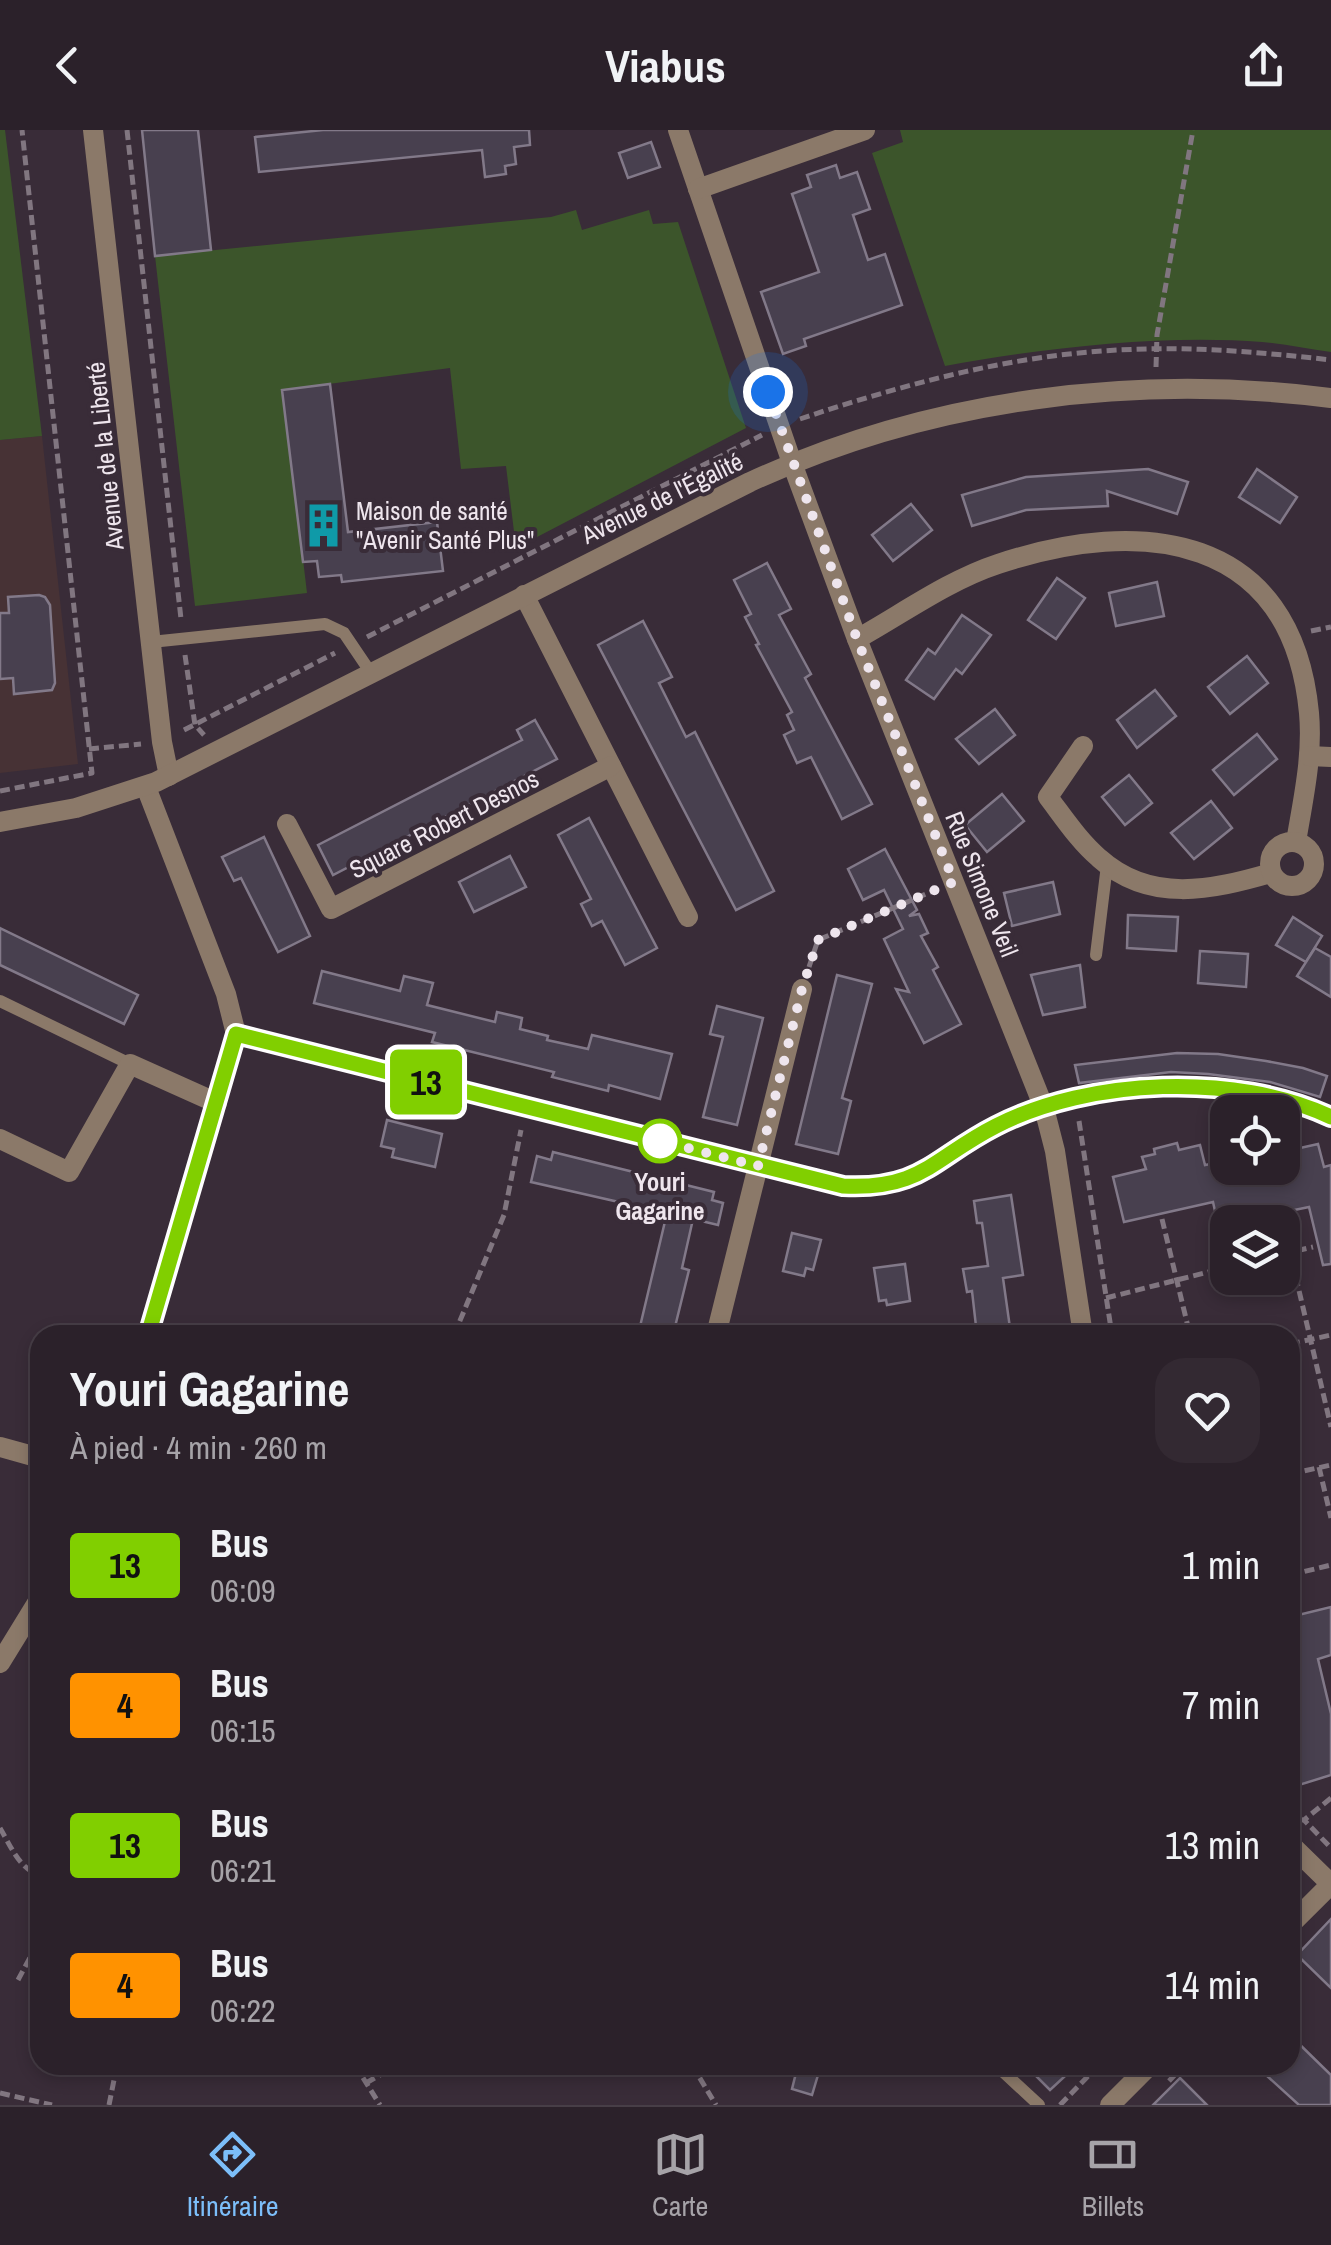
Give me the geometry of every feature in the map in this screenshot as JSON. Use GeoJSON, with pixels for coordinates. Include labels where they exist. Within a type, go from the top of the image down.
{"type":"FeatureCollection","features":[{"type":"Feature","properties":{"kind":"street","name":"Avenue de la Liberté"},"geometry":{"type":"LineString","coordinates":[[93,130],[169,776]]}},
{"type":"Feature","properties":{"kind":"street","name":"Rue Simone Veil"},"geometry":{"type":"LineString","coordinates":[[678,130],[857,639],[1044,1108],[1081,1325]]}},
{"type":"Feature","properties":{"kind":"street"},"geometry":{"type":"LineString","coordinates":[[698,188],[865,130]]}},
{"type":"Feature","properties":{"kind":"street","name":"Avenue de l'Égalité"},"geometry":{"type":"LineString","coordinates":[[0,822],[76,808],[146,787],[524,594],[792,463],[922,422],[1002,404],[1082,394],[1230,389],[1331,398]]}},
{"type":"Feature","properties":{"kind":"street"},"geometry":{"type":"LineString","coordinates":[[857,639],[982,570],[1066,547],[1143,542],[1189,547],[1216,557],[1238,571],[1279,619],[1304,680],[1309,714],[1308,756],[1296,842]]}},
{"type":"Feature","properties":{"kind":"street"},"geometry":{"type":"LineString","coordinates":[[524,594],[688,917]]}},
{"type":"Feature","properties":{"kind":"street"},"geometry":{"type":"LineString","coordinates":[[1084,746],[1048,798],[1107,865],[1135,880],[1178,890],[1210,889],[1271,873]]}},
{"type":"Feature","properties":{"kind":"street"},"geometry":{"type":"LineString","coordinates":[[1308,756],[1331,757]]}},
{"type":"Feature","properties":{"kind":"street","name":"Square Robert Desnos"},"geometry":{"type":"LineString","coordinates":[[287,824],[331,909],[612,766]]}},
{"type":"Feature","properties":{"kind":"street"},"geometry":{"type":"LineString","coordinates":[[146,787],[226,994],[236,1034],[151,1325]]}},
{"type":"Feature","properties":{"kind":"street"},"geometry":{"type":"LineString","coordinates":[[1296,842],[1304,845],[1314,864],[1311,876],[1301,884],[1288,886],[1276,880],[1269,864],[1273,852],[1283,843],[1296,842]]}},
{"type":"Feature","properties":{"kind":"street"},"geometry":{"type":"LineString","coordinates":[[1311,876],[1331,884]]}},
{"type":"Feature","properties":{"kind":"street"},"geometry":{"type":"LineString","coordinates":[[718,1325],[802,989]]}},
{"type":"Feature","properties":{"kind":"street"},"geometry":{"type":"LineString","coordinates":[[236,1034],[843,1186],[894,1184],[910,1179],[998,1125],[1075,1099],[1148,1087],[1198,1088],[1272,1098],[1331,1118]]}},
{"type":"Feature","properties":{"kind":"street"},"geometry":{"type":"LineString","coordinates":[[0,1139],[69,1172],[130,1064],[217,1103]]}},
{"type":"Feature","properties":{"kind":"street"},"geometry":{"type":"LineString","coordinates":[[0,1447],[30,1455]]}},
{"type":"Feature","properties":{"kind":"street"},"geometry":{"type":"LineString","coordinates":[[0,1663],[30,1614]]}},
{"type":"Feature","properties":{"kind":"street"},"geometry":{"type":"LineString","coordinates":[[1300,1854],[1331,1884],[1300,1915]]}},
{"type":"Feature","properties":{"kind":"street"},"geometry":{"type":"LineString","coordinates":[[1110,2105],[1140,2075]]}},
{"type":"Feature","properties":{"kind":"lane"},"geometry":{"type":"LineString","coordinates":[[151,642],[325,624],[344,633],[372,673]]}},
{"type":"Feature","properties":{"kind":"lane"},"geometry":{"type":"LineString","coordinates":[[1096,956],[1107,865]]}},
{"type":"Feature","properties":{"kind":"lane"},"geometry":{"type":"LineString","coordinates":[[0,1001],[130,1064]]}},
{"type":"Feature","properties":{"kind":"lane"},"geometry":{"type":"LineString","coordinates":[[1007,2075],[1040,2105]]}},
{"type":"Feature","properties":{"kind":"path"},"geometry":{"type":"LineString","coordinates":[[0,790],[92,773],[22,130]]}},
{"type":"Feature","properties":{"kind":"path"},"geometry":{"type":"LineString","coordinates":[[127,130],[195,724],[218,752]]}},
{"type":"Feature","properties":{"kind":"path"},"geometry":{"type":"LineString","coordinates":[[1156,390],[1157,335],[1192,130]]}},
{"type":"Feature","properties":{"kind":"path"},"geometry":{"type":"LineString","coordinates":[[802,989],[818,940],[954,882]]}},
{"type":"Feature","properties":{"kind":"path"},"geometry":{"type":"LineString","coordinates":[[1075,1099],[1110,1325]]}},
{"type":"Feature","properties":{"kind":"path"},"geometry":{"type":"LineString","coordinates":[[458,1325],[504,1216],[526,1108]]}},
{"type":"Feature","properties":{"kind":"path"},"geometry":{"type":"LineString","coordinates":[[1162,1219],[1188,1325]]}},
{"type":"Feature","properties":{"kind":"path"},"geometry":{"type":"LineString","coordinates":[[1300,1250],[1313,1247]]}},
{"type":"Feature","properties":{"kind":"path"},"geometry":{"type":"LineString","coordinates":[[1106,1298],[1210,1271]]}},
{"type":"Feature","properties":{"kind":"path"},"geometry":{"type":"LineString","coordinates":[[1300,1292],[1331,1427]]}},
{"type":"Feature","properties":{"kind":"path"},"geometry":{"type":"LineString","coordinates":[[1300,1342],[1331,1334]]}},
{"type":"Feature","properties":{"kind":"path"},"geometry":{"type":"LineString","coordinates":[[1300,1472],[1331,1464]]}},
{"type":"Feature","properties":{"kind":"path"},"geometry":{"type":"LineString","coordinates":[[1319,1467],[1331,1518]]}},
{"type":"Feature","properties":{"kind":"path"},"geometry":{"type":"LineString","coordinates":[[1300,1573],[1331,1565]]}},
{"type":"Feature","properties":{"kind":"path"},"geometry":{"type":"LineString","coordinates":[[1331,1798],[1304,1820],[1331,1848]]}},
{"type":"Feature","properties":{"kind":"path"},"geometry":{"type":"LineString","coordinates":[[0,1828],[30,1869]]}},
{"type":"Feature","properties":{"kind":"path"},"geometry":{"type":"LineString","coordinates":[[18,1980],[30,1958]]}},
{"type":"Feature","properties":{"kind":"path"},"geometry":{"type":"LineString","coordinates":[[109,2105],[115,2075]]}},
{"type":"Feature","properties":{"kind":"path"},"geometry":{"type":"LineString","coordinates":[[361,2075],[380,2105]]}},
{"type":"Feature","properties":{"kind":"path"},"geometry":{"type":"LineString","coordinates":[[366,2084],[381,2075]]}},
{"type":"Feature","properties":{"kind":"path"},"geometry":{"type":"LineString","coordinates":[[698,2075],[716,2105]]}},
{"type":"Feature","properties":{"kind":"path"},"geometry":{"type":"LineString","coordinates":[[1060,2105],[1089,2075]]}},
{"type":"Feature","properties":{"kind":"path"},"geometry":{"type":"LineString","coordinates":[[0,2093],[52,2105]]}},
{"type":"Feature","properties":{"kind":"shaded area"},"geometry":{"type":"Polygon","coordinates":[[[42,436],[78,764],[0,773],[0,440],[42,436]]]}},
{"type":"Feature","properties":{"kind":"green space"},"geometry":{"type":"Polygon","coordinates":[[[0,130],[5,130],[42,436],[0,440],[0,130]]]}},
{"type":"Feature","properties":{"kind":"green space"},"geometry":{"type":"Polygon","coordinates":[[[900,130],[1331,130],[1331,352],[1262,342],[1144,341],[1062,348],[945,366],[872,153],[903,142],[900,130]]]}},
{"type":"Feature","properties":{"kind":"green space"},"geometry":{"type":"Polygon","coordinates":[[[576,210],[582,230],[649,210],[653,224],[678,222],[746,428],[516,548],[506,466],[461,469],[450,368],[283,390],[307,593],[195,606],[155,256],[551,217],[576,210]]]}},
{"type":"Feature","properties":{"kind":"building"},"geometry":{"type":"Polygon","coordinates":[[[142,130],[198,130],[211,250],[155,256],[142,130]]]}},
{"type":"Feature","properties":{"kind":"building"},"geometry":{"type":"Polygon","coordinates":[[[323,130],[529,130],[530,145],[514,147],[516,164],[505,166],[506,174],[485,177],[482,150],[259,172],[255,137],[323,130]]]}},
{"type":"Feature","properties":{"kind":"building"},"geometry":{"type":"Polygon","coordinates":[[[651,142],[660,167],[628,178],[619,153],[651,142]]]}},
{"type":"Feature","properties":{"kind":"building"},"geometry":{"type":"Polygon","coordinates":[[[836,165],[840,178],[857,172],[870,209],[853,215],[868,260],[885,254],[902,305],[804,339],[806,346],[783,354],[761,292],[819,272],[792,194],[811,187],[807,175],[836,165]]]}},
{"type":"Feature","properties":{"kind":"building","name":"Maison de santé \"Avenir Santé Plus\""},"geometry":{"type":"Polygon","coordinates":[[[330,384],[348,532],[437,522],[443,571],[342,582],[341,575],[319,577],[317,561],[303,562],[282,390],[330,384]]]}},
{"type":"Feature","properties":{"kind":"building"},"geometry":{"type":"Polygon","coordinates":[[[1148,469],[1188,482],[1177,514],[1107,491],[1108,506],[1026,510],[972,526],[962,495],[1026,477],[1148,469]]]}},
{"type":"Feature","properties":{"kind":"building"},"geometry":{"type":"Polygon","coordinates":[[[1257,469],[1297,497],[1280,523],[1239,497],[1257,469]]]}},
{"type":"Feature","properties":{"kind":"building"},"geometry":{"type":"Polygon","coordinates":[[[911,504],[932,530],[893,561],[872,535],[911,504]]]}},
{"type":"Feature","properties":{"kind":"building"},"geometry":{"type":"Polygon","coordinates":[[[767,563],[791,609],[779,615],[811,674],[805,678],[872,804],[842,819],[811,757],[797,763],[784,735],[794,730],[787,715],[792,712],[756,645],[759,644],[745,617],[751,614],[734,580],[767,563]]]}},
{"type":"Feature","properties":{"kind":"building"},"geometry":{"type":"Polygon","coordinates":[[[1057,578],[1085,598],[1056,639],[1028,620],[1057,578]]]}},
{"type":"Feature","properties":{"kind":"building"},"geometry":{"type":"Polygon","coordinates":[[[1157,582],[1164,616],[1116,626],[1109,593],[1157,582]]]}},
{"type":"Feature","properties":{"kind":"building"},"geometry":{"type":"Polygon","coordinates":[[[39,595],[50,605],[55,683],[52,690],[14,694],[13,678],[0,679],[0,613],[9,613],[8,597],[39,595]]]}},
{"type":"Feature","properties":{"kind":"building"},"geometry":{"type":"Polygon","coordinates":[[[962,615],[991,635],[962,674],[956,669],[934,699],[906,680],[928,649],[935,654],[962,615]]]}},
{"type":"Feature","properties":{"kind":"building"},"geometry":{"type":"Polygon","coordinates":[[[643,621],[672,677],[659,683],[686,737],[695,732],[774,891],[736,910],[598,645],[643,621]]]}},
{"type":"Feature","properties":{"kind":"building"},"geometry":{"type":"Polygon","coordinates":[[[1247,656],[1268,683],[1230,714],[1208,687],[1247,656]]]}},
{"type":"Feature","properties":{"kind":"building"},"geometry":{"type":"Polygon","coordinates":[[[1155,690],[1176,716],[1137,748],[1117,720],[1155,690]]]}},
{"type":"Feature","properties":{"kind":"building"},"geometry":{"type":"Polygon","coordinates":[[[995,709],[1015,735],[979,764],[956,739],[995,709]]]}},
{"type":"Feature","properties":{"kind":"building"},"geometry":{"type":"Polygon","coordinates":[[[535,720],[557,759],[333,875],[318,845],[522,740],[517,730],[535,720]]]}},
{"type":"Feature","properties":{"kind":"building"},"geometry":{"type":"Polygon","coordinates":[[[1257,734],[1277,759],[1234,795],[1213,770],[1257,734]]]}},
{"type":"Feature","properties":{"kind":"building"},"geometry":{"type":"Polygon","coordinates":[[[1129,775],[1152,803],[1125,825],[1102,797],[1129,775]]]}},
{"type":"Feature","properties":{"kind":"building"},"geometry":{"type":"Polygon","coordinates":[[[1002,794],[1024,821],[987,852],[965,825],[1002,794]]]}},
{"type":"Feature","properties":{"kind":"building"},"geometry":{"type":"Polygon","coordinates":[[[1211,801],[1232,828],[1194,859],[1171,833],[1211,801]]]}},
{"type":"Feature","properties":{"kind":"building"},"geometry":{"type":"Polygon","coordinates":[[[589,818],[657,948],[625,965],[602,921],[592,926],[581,904],[591,899],[558,835],[589,818]]]}},
{"type":"Feature","properties":{"kind":"building"},"geometry":{"type":"Polygon","coordinates":[[[264,837],[310,936],[278,952],[241,878],[234,881],[222,857],[264,837]]]}},
{"type":"Feature","properties":{"kind":"building"},"geometry":{"type":"Polygon","coordinates":[[[885,849],[917,910],[909,916],[919,914],[928,933],[921,936],[938,967],[933,970],[961,1024],[924,1043],[896,989],[909,992],[884,939],[903,929],[884,890],[863,900],[848,869],[885,849]]]}},
{"type":"Feature","properties":{"kind":"building"},"geometry":{"type":"Polygon","coordinates":[[[510,856],[526,887],[474,912],[459,882],[510,856]]]}},
{"type":"Feature","properties":{"kind":"building"},"geometry":{"type":"Polygon","coordinates":[[[1053,882],[1060,914],[1012,926],[1004,893],[1053,882]]]}},
{"type":"Feature","properties":{"kind":"building"},"geometry":{"type":"Polygon","coordinates":[[[1128,915],[1178,917],[1176,951],[1127,948],[1128,915]]]}},
{"type":"Feature","properties":{"kind":"building"},"geometry":{"type":"Polygon","coordinates":[[[1293,917],[1322,936],[1306,962],[1276,945],[1293,917]]]}},
{"type":"Feature","properties":{"kind":"building"},"geometry":{"type":"Polygon","coordinates":[[[0,928],[138,995],[124,1024],[0,965],[0,928]]]}},
{"type":"Feature","properties":{"kind":"building"},"geometry":{"type":"Polygon","coordinates":[[[1315,948],[1331,957],[1331,997],[1297,976],[1315,948]]]}},
{"type":"Feature","properties":{"kind":"building"},"geometry":{"type":"Polygon","coordinates":[[[1200,951],[1248,954],[1246,987],[1198,983],[1200,951]]]}},
{"type":"Feature","properties":{"kind":"building"},"geometry":{"type":"Polygon","coordinates":[[[1080,965],[1085,1007],[1043,1015],[1031,975],[1080,965]]]}},
{"type":"Feature","properties":{"kind":"building"},"geometry":{"type":"Polygon","coordinates":[[[322,971],[400,991],[404,976],[433,983],[427,1005],[495,1022],[497,1012],[522,1018],[520,1029],[548,1036],[547,1040],[588,1049],[592,1035],[672,1054],[660,1099],[609,1085],[608,1091],[552,1077],[554,1072],[432,1042],[435,1033],[314,1003],[322,971]]]}},
{"type":"Feature","properties":{"kind":"building"},"geometry":{"type":"Polygon","coordinates":[[[837,975],[872,984],[842,1098],[851,1101],[838,1154],[796,1144],[837,975]]]}},
{"type":"Feature","properties":{"kind":"building"},"geometry":{"type":"Polygon","coordinates":[[[717,1006],[763,1018],[737,1125],[703,1117],[723,1037],[710,1034],[717,1006]]]}},
{"type":"Feature","properties":{"kind":"building"},"geometry":{"type":"Polygon","coordinates":[[[1177,1053],[1266,1061],[1327,1076],[1320,1097],[1270,1082],[1208,1074],[1171,1072],[1079,1083],[1075,1065],[1177,1053]]]}},
{"type":"Feature","properties":{"kind":"building"},"geometry":{"type":"Polygon","coordinates":[[[387,1120],[442,1134],[435,1167],[392,1157],[394,1149],[381,1146],[387,1120]]]}},
{"type":"Feature","properties":{"kind":"building"},"geometry":{"type":"Polygon","coordinates":[[[1177,1143],[1179,1150],[1200,1145],[1205,1165],[1210,1164],[1210,1185],[1300,1185],[1300,1148],[1318,1144],[1324,1167],[1331,1165],[1331,1264],[1323,1265],[1309,1207],[1300,1209],[1300,1205],[1213,1202],[1124,1222],[1113,1177],[1146,1169],[1142,1157],[1155,1154],[1154,1149],[1177,1143]]]}},
{"type":"Feature","properties":{"kind":"building"},"geometry":{"type":"Polygon","coordinates":[[[553,1152],[714,1192],[712,1200],[723,1203],[718,1225],[693,1219],[682,1268],[689,1270],[675,1325],[640,1325],[667,1213],[531,1182],[537,1156],[551,1160],[553,1152]]]}},
{"type":"Feature","properties":{"kind":"building"},"geometry":{"type":"Polygon","coordinates":[[[1011,1195],[1023,1275],[1003,1278],[1010,1325],[976,1325],[972,1291],[967,1292],[963,1269],[988,1266],[982,1223],[977,1223],[974,1201],[1011,1195]]]}},
{"type":"Feature","properties":{"kind":"building"},"geometry":{"type":"Polygon","coordinates":[[[792,1233],[821,1240],[813,1270],[806,1268],[804,1276],[783,1271],[792,1233]]]}},
{"type":"Feature","properties":{"kind":"building"},"geometry":{"type":"Polygon","coordinates":[[[905,1264],[910,1301],[887,1305],[886,1300],[879,1301],[874,1268],[905,1264]]]}},
{"type":"Feature","properties":{"kind":"building"},"geometry":{"type":"Polygon","coordinates":[[[1331,1607],[1331,1655],[1318,1659],[1331,1714],[1331,1775],[1300,1785],[1300,1615],[1331,1607]]]}},
{"type":"Feature","properties":{"kind":"building"},"geometry":{"type":"Polygon","coordinates":[[[1331,1919],[1331,1988],[1300,1958],[1300,1952],[1331,1919]]]}},
{"type":"Feature","properties":{"kind":"building"},"geometry":{"type":"Polygon","coordinates":[[[1300,2045],[1331,2075],[1331,2105],[1299,2105],[1266,2075],[1300,2075],[1300,2045]]]}},
{"type":"Feature","properties":{"kind":"building"},"geometry":{"type":"Polygon","coordinates":[[[796,2075],[818,2075],[812,2095],[792,2089],[796,2075]]]}},
{"type":"Feature","properties":{"kind":"building"},"geometry":{"type":"Polygon","coordinates":[[[1035,2075],[1066,2075],[1050,2090],[1035,2075]]]}},
{"type":"Feature","properties":{"kind":"building"},"geometry":{"type":"Polygon","coordinates":[[[1180,2078],[1207,2105],[1153,2105],[1180,2078]]]}},
{"type":"Feature","properties":{"kind":"bus line","name":"13"},"geometry":{"type":"LineString","coordinates":[[151,1325],[236,1034],[843,1186],[877,1187],[910,1179],[1013,1118],[1120,1090],[1218,1090],[1272,1098],[1331,1117]]}},
{"type":"Feature","properties":{"kind":"place","name":"Maison de santé \"Avenir Santé Plus\""},"geometry":{"type":"Point","coordinates":[323,525]}},
{"type":"Feature","properties":{"kind":"place","name":"Youri Gagarine"},"geometry":{"type":"Point","coordinates":[660,1141]}},
{"type":"Feature","properties":{"kind":"route"},"geometry":{"type":"LineString","coordinates":[[660,1141],[657,1140],[758,1166],[818,940],[954,882],[857,639],[768,392]]}}]}
